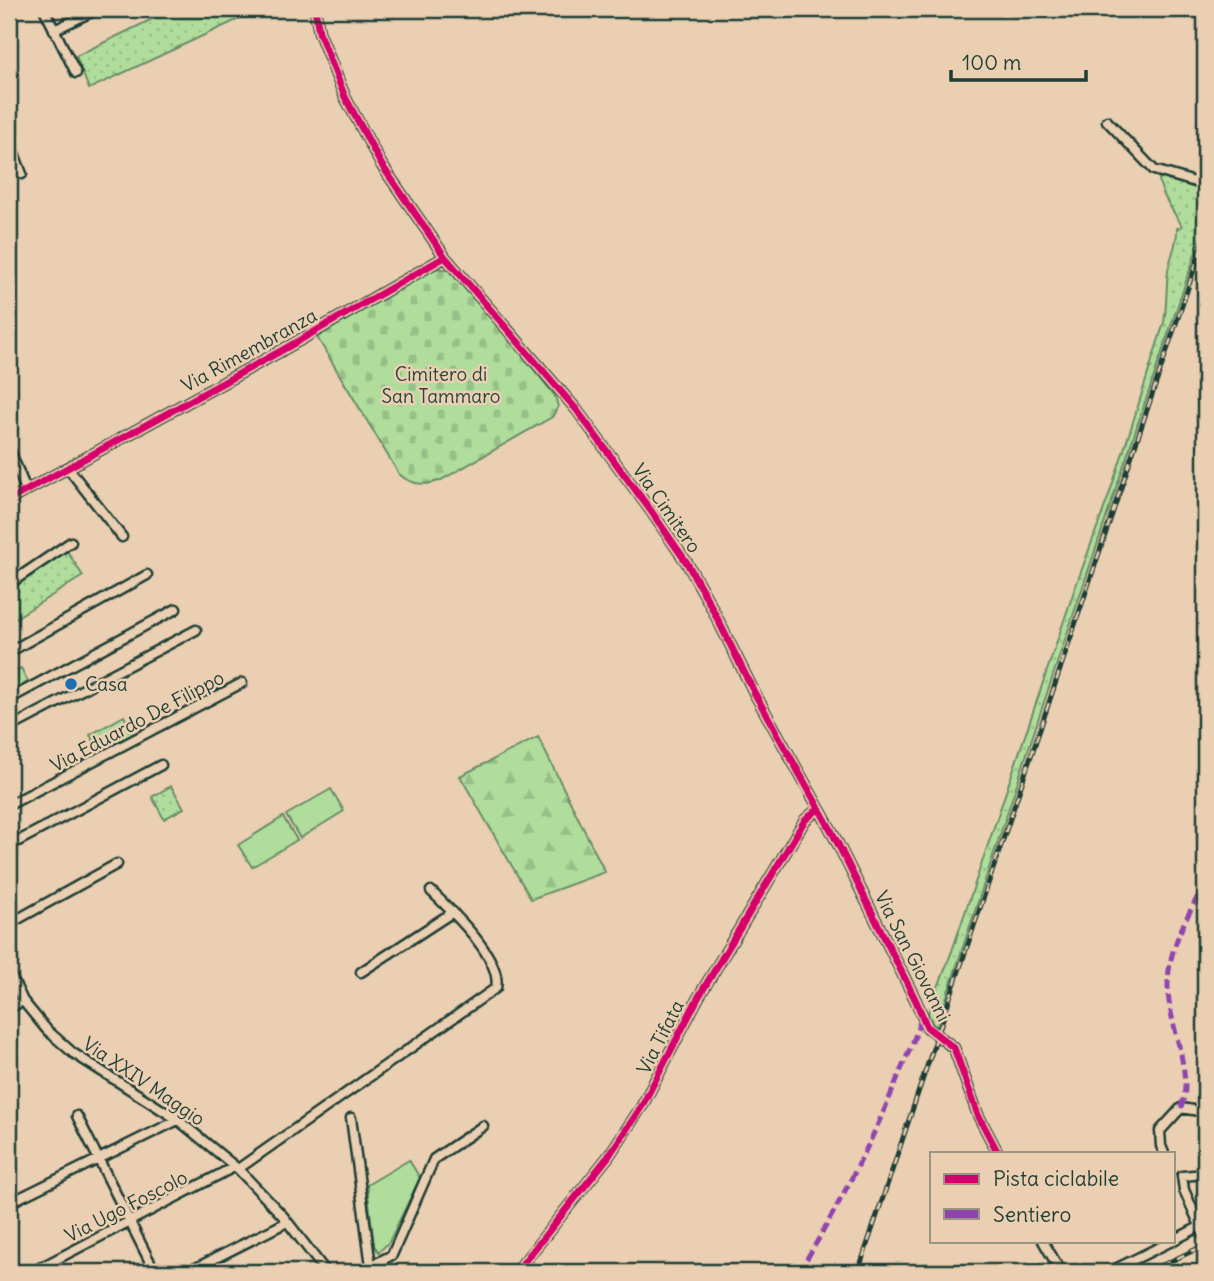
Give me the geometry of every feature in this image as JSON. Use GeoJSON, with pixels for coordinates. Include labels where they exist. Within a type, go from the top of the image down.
{"type":"FeatureCollection","features":[{"type":"Feature","properties":{"kind":"street"},"geometry":{"type":"LineString","coordinates":[[44,9],[75,73]]}},
{"type":"Feature","properties":{"kind":"street"},"geometry":{"type":"LineString","coordinates":[[54,30],[97,9]]}},
{"type":"Feature","properties":{"kind":"street","name":"Via Cimitero"},"geometry":{"type":"LineString","coordinates":[[315,9],[319,32],[345,97],[381,164],[445,257],[576,409],[687,563],[818,809]]}},
{"type":"Feature","properties":{"kind":"street"},"geometry":{"type":"LineString","coordinates":[[1107,121],[1154,170],[1205,185]]}},
{"type":"Feature","properties":{"kind":"street"},"geometry":{"type":"LineString","coordinates":[[9,140],[22,174]]}},
{"type":"Feature","properties":{"kind":"street","name":"Via Rimembranza"},"geometry":{"type":"LineString","coordinates":[[9,500],[445,257]]}},
{"type":"Feature","properties":{"kind":"street"},"geometry":{"type":"LineString","coordinates":[[9,448],[26,491]]}},
{"type":"Feature","properties":{"kind":"street"},"geometry":{"type":"LineString","coordinates":[[68,468],[122,537]]}},
{"type":"Feature","properties":{"kind":"street"},"geometry":{"type":"LineString","coordinates":[[9,584],[71,542]]}},
{"type":"Feature","properties":{"kind":"street"},"geometry":{"type":"LineString","coordinates":[[9,652],[147,575]]}},
{"type":"Feature","properties":{"kind":"street"},"geometry":{"type":"LineString","coordinates":[[9,699],[176,609]]}},
{"type":"Feature","properties":{"kind":"street"},"geometry":{"type":"LineString","coordinates":[[9,728],[196,630]]}},
{"type":"Feature","properties":{"kind":"street","name":"Via Eduardo De Filippo"},"geometry":{"type":"LineString","coordinates":[[9,805],[242,683]]}},
{"type":"Feature","properties":{"kind":"street"},"geometry":{"type":"LineString","coordinates":[[9,846],[162,765]]}},
{"type":"Feature","properties":{"kind":"street","name":"Via San Giovanni"},"geometry":{"type":"LineString","coordinates":[[818,809],[928,1027],[954,1048],[978,1115],[997,1152]]}},
{"type":"Feature","properties":{"kind":"street","name":"Via Tifata"},"geometry":{"type":"LineString","coordinates":[[516,1272],[608,1157],[642,1106],[698,998],[805,820],[818,809]]}},
{"type":"Feature","properties":{"kind":"street"},"geometry":{"type":"LineString","coordinates":[[9,923],[117,864]]}},
{"type":"Feature","properties":{"kind":"street"},"geometry":{"type":"LineString","coordinates":[[361,972],[453,912],[431,891]]}},
{"type":"Feature","properties":{"kind":"street","name":"Via Ugo Foscolo"},"geometry":{"type":"LineString","coordinates":[[32,1272],[236,1168],[496,988],[496,973],[476,937],[453,912]]}},
{"type":"Feature","properties":{"kind":"street","name":"Via XXIV Maggio"},"geometry":{"type":"LineString","coordinates":[[9,972],[23,1001],[47,1030],[73,1053],[178,1120],[236,1168],[287,1222],[326,1272]]}},
{"type":"Feature","properties":{"kind":"street"},"geometry":{"type":"LineString","coordinates":[[9,1009],[23,1001]]}},
{"type":"Feature","properties":{"kind":"street"},"geometry":{"type":"LineString","coordinates":[[1164,1152],[1160,1132],[1181,1108],[1205,1112]]}},
{"type":"Feature","properties":{"kind":"street"},"geometry":{"type":"LineString","coordinates":[[78,1116],[155,1272]]}},
{"type":"Feature","properties":{"kind":"street"},"geometry":{"type":"LineString","coordinates":[[351,1118],[371,1266]]}},
{"type":"Feature","properties":{"kind":"street"},"geometry":{"type":"LineString","coordinates":[[9,1203],[178,1120]]}},
{"type":"Feature","properties":{"kind":"street"},"geometry":{"type":"LineString","coordinates":[[359,1272],[392,1255],[434,1159],[483,1126]]}},
{"type":"Feature","properties":{"kind":"street"},"geometry":{"type":"LineString","coordinates":[[1176,1171],[1182,1176],[1184,1190],[1205,1237]]}},
{"type":"Feature","properties":{"kind":"street"},"geometry":{"type":"LineString","coordinates":[[1182,1176],[1205,1174]]}},
{"type":"Feature","properties":{"kind":"street"},"geometry":{"type":"LineString","coordinates":[[188,1272],[287,1222]]}},
{"type":"Feature","properties":{"kind":"street"},"geometry":{"type":"LineString","coordinates":[[1176,1238],[1201,1226]]}},
{"type":"Feature","properties":{"kind":"street"},"geometry":{"type":"LineString","coordinates":[[1044,1242],[1060,1272]]}},
{"type":"Feature","properties":{"kind":"street"},"geometry":{"type":"LineString","coordinates":[[1110,1272],[1169,1242]]}},
{"type":"Feature","properties":{"kind":"green space"},"geometry":{"type":"Polygon","coordinates":[[[173,9],[256,11],[89,89],[76,56],[173,9]]]}},
{"type":"Feature","properties":{"kind":"green space"},"geometry":{"type":"Polygon","coordinates":[[[1159,174],[1205,189],[1205,225],[936,1029],[928,1013],[952,951],[1109,495],[1164,322],[1168,271],[1177,228],[1182,226],[1163,194],[1159,174]]]}},
{"type":"Feature","properties":{"kind":"green space","name":"Cimitero di San Tammaro"},"geometry":{"type":"Polygon","coordinates":[[[436,268],[448,270],[456,278],[555,396],[558,407],[552,417],[441,480],[419,483],[399,474],[317,337],[436,268]]]}},
{"type":"Feature","properties":{"kind":"green space"},"geometry":{"type":"Polygon","coordinates":[[[67,551],[83,576],[9,622],[9,590],[67,551]]]}},
{"type":"Feature","properties":{"kind":"green space"},"geometry":{"type":"Polygon","coordinates":[[[21,668],[30,685],[9,696],[9,674],[21,668]]]}},
{"type":"Feature","properties":{"kind":"green space"},"geometry":{"type":"Polygon","coordinates":[[[124,716],[134,735],[100,753],[90,735],[124,716]]]}},
{"type":"Feature","properties":{"kind":"green space"},"geometry":{"type":"Polygon","coordinates":[[[538,737],[605,872],[531,899],[460,776],[538,737]]]}},
{"type":"Feature","properties":{"kind":"green space"},"geometry":{"type":"Polygon","coordinates":[[[171,786],[184,808],[164,819],[152,797],[171,786]]]}},
{"type":"Feature","properties":{"kind":"green space"},"geometry":{"type":"Polygon","coordinates":[[[331,789],[344,811],[300,838],[286,815],[331,789]]]}},
{"type":"Feature","properties":{"kind":"green space"},"geometry":{"type":"Polygon","coordinates":[[[283,817],[297,840],[252,867],[238,845],[283,817]]]}},
{"type":"Feature","properties":{"kind":"green space"},"geometry":{"type":"Polygon","coordinates":[[[409,1160],[420,1178],[389,1242],[379,1252],[374,1246],[367,1185],[409,1160]]]}},
{"type":"Feature","properties":{"kind":"railway"},"geometry":{"type":"LineString","coordinates":[[858,1272],[1205,237]]}},
{"type":"Feature","properties":{"kind":"railway"},"geometry":{"type":"LineString","coordinates":[[1148,1272],[1205,1245]]}},
{"type":"Feature","properties":{"kind":"marked path"},"geometry":{"type":"LineString","coordinates":[[1181,1108],[1185,1092],[1184,1076],[1169,1001],[1169,968],[1177,939],[1205,883]]}},
{"type":"Feature","properties":{"kind":"marked path"},"geometry":{"type":"LineString","coordinates":[[799,1272],[865,1152],[911,1047],[921,1017]]}},
{"type":"Feature","properties":{"kind":"cycle path"},"geometry":{"type":"LineString","coordinates":[[315,9],[319,32],[345,97],[381,164],[445,257],[576,409],[687,563],[755,694],[830,828],[927,1027],[954,1048],[978,1115],[997,1152]]}},
{"type":"Feature","properties":{"kind":"cycle path"},"geometry":{"type":"LineString","coordinates":[[9,500],[279,352],[445,257]]}},
{"type":"Feature","properties":{"kind":"cycle path"},"geometry":{"type":"LineString","coordinates":[[516,1272],[608,1157],[642,1106],[698,998],[805,820],[818,809]]}},
{"type":"Feature","properties":{"kind":"place","name":"Casa"},"geometry":{"type":"Point","coordinates":[71,684]}}]}
